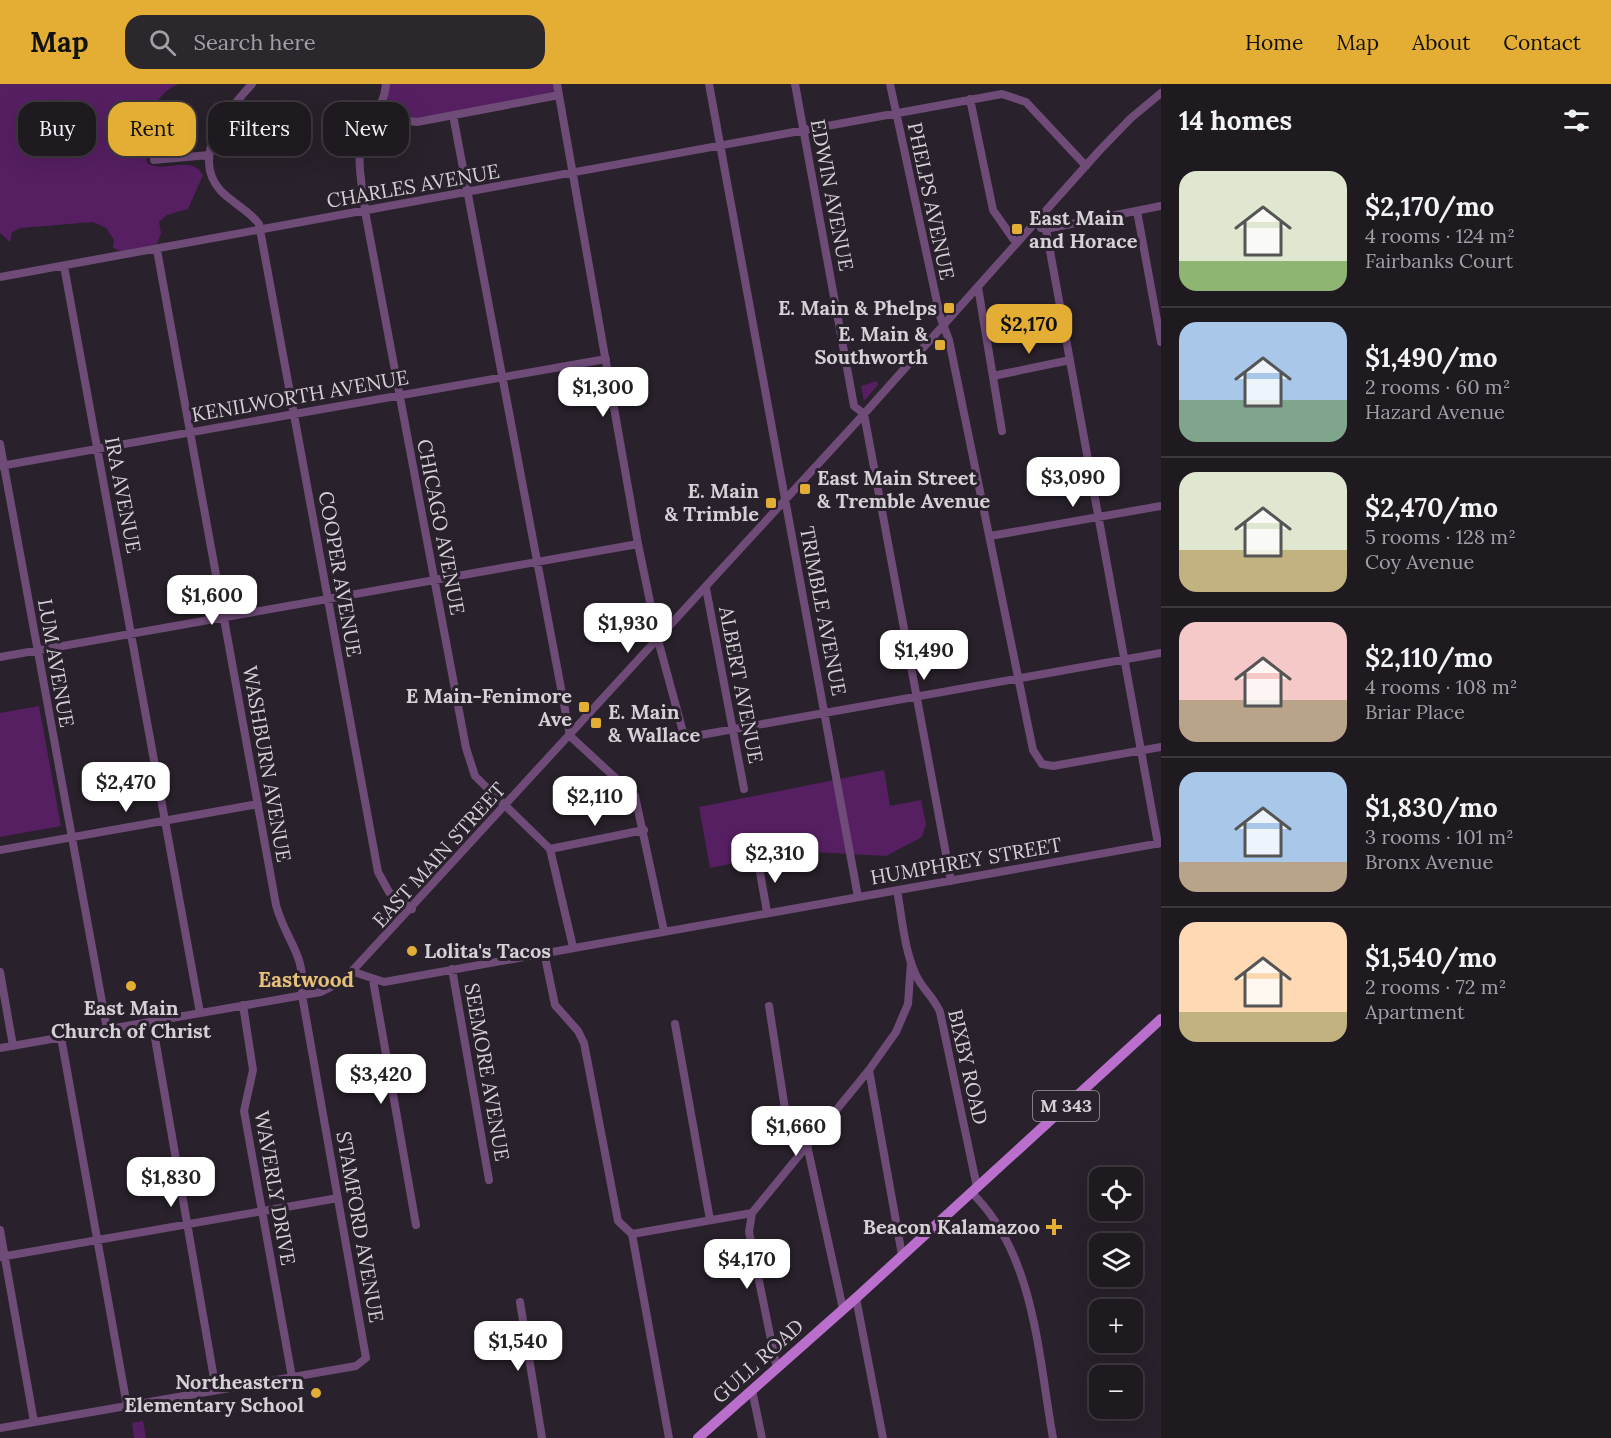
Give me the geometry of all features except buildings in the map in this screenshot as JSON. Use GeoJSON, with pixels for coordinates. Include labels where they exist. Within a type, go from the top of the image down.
{"type":"FeatureCollection","features":[{"type":"Feature","properties":{"kind":"main road","name":"GULL ROAD"},"geometry":{"type":"LineString","coordinates":[[698,1438],[856,1298],[1161,1019]]}},
{"type":"Feature","properties":{"kind":"street"},"geometry":{"type":"LineString","coordinates":[[238,102],[252,84]]}},
{"type":"Feature","properties":{"kind":"street","name":"CHICAGO AVENUE"},"geometry":{"type":"LineString","coordinates":[[384,102],[386,84]]}},
{"type":"Feature","properties":{"kind":"street"},"geometry":{"type":"LineString","coordinates":[[557,84],[638,544],[658,640],[682,730],[686,734],[695,736],[1161,652]]}},
{"type":"Feature","properties":{"kind":"street","name":"TRIMBLE AVENUE"},"geometry":{"type":"LineString","coordinates":[[709,84],[826,712],[858,897]]}},
{"type":"Feature","properties":{"kind":"street","name":"EDWIN AVENUE"},"geometry":{"type":"LineString","coordinates":[[795,84],[854,405],[864,414],[951,881]]}},
{"type":"Feature","properties":{"kind":"street","name":"PHELPS AVENUE"},"geometry":{"type":"LineString","coordinates":[[890,84],[943,324],[949,340],[1033,750],[1042,764],[1062,765],[1141,751]]}},
{"type":"Feature","properties":{"kind":"street","name":"EAST MAIN STREET"},"geometry":{"type":"LineString","coordinates":[[0,1048],[302,995],[332,988],[354,972],[706,588],[1086,166],[1131,118],[1161,93]]}},
{"type":"Feature","properties":{"kind":"street","name":"CHARLES AVENUE"},"geometry":{"type":"LineString","coordinates":[[0,277],[1002,94],[1021,98],[1086,166]]}},
{"type":"Feature","properties":{"kind":"street"},"geometry":{"type":"LineString","coordinates":[[409,122],[560,95]]}},
{"type":"Feature","properties":{"kind":"street"},"geometry":{"type":"LineString","coordinates":[[970,99],[993,210],[1016,243]]}},
{"type":"Feature","properties":{"kind":"street"},"geometry":{"type":"LineString","coordinates":[[453,115],[535,562],[570,736],[632,791],[640,809],[664,931]]}},
{"type":"Feature","properties":{"kind":"street"},"geometry":{"type":"LineString","coordinates":[[154,160],[208,154]]}},
{"type":"Feature","properties":{"kind":"street"},"geometry":{"type":"LineString","coordinates":[[209,156],[216,184],[254,218],[260,231]]}},
{"type":"Feature","properties":{"kind":"street","name":"CHICAGO AVENUE"},"geometry":{"type":"LineString","coordinates":[[360,156],[365,211],[471,768],[481,782],[550,849]]}},
{"type":"Feature","properties":{"kind":"street"},"geometry":{"type":"LineString","coordinates":[[1032,226],[1046,229],[1161,207]]}},
{"type":"Feature","properties":{"kind":"street"},"geometry":{"type":"LineString","coordinates":[[1137,211],[1161,342]]}},
{"type":"Feature","properties":{"kind":"street"},"geometry":{"type":"LineString","coordinates":[[1046,229],[1159,843]]}},
{"type":"Feature","properties":{"kind":"street","name":"COOPER AVENUE"},"geometry":{"type":"LineString","coordinates":[[260,231],[378,872],[388,892],[412,909]]}},
{"type":"Feature","properties":{"kind":"street","name":"WASHBURN AVENUE"},"geometry":{"type":"LineString","coordinates":[[157,250],[279,914],[302,963],[304,975],[302,995]]}},
{"type":"Feature","properties":{"kind":"street","name":"IRA AVENUE"},"geometry":{"type":"LineString","coordinates":[[64,266],[133,634],[200,1013]]}},
{"type":"Feature","properties":{"kind":"street"},"geometry":{"type":"LineString","coordinates":[[978,287],[1002,431]]}},
{"type":"Feature","properties":{"kind":"street","name":"KENILWORTH AVENUE"},"geometry":{"type":"LineString","coordinates":[[2,466],[606,359]]}},
{"type":"Feature","properties":{"kind":"street"},"geometry":{"type":"LineString","coordinates":[[993,376],[1070,360]]}},
{"type":"Feature","properties":{"kind":"street","name":"LUM AVENUE"},"geometry":{"type":"LineString","coordinates":[[0,444],[2,466],[107,1029]]}},
{"type":"Feature","properties":{"kind":"street"},"geometry":{"type":"LineString","coordinates":[[990,536],[1161,506]]}},
{"type":"Feature","properties":{"kind":"street"},"geometry":{"type":"LineString","coordinates":[[0,657],[225,619],[638,544]]}},
{"type":"Feature","properties":{"kind":"street","name":"ALBERT AVENUE"},"geometry":{"type":"LineString","coordinates":[[706,588],[744,789]]}},
{"type":"Feature","properties":{"kind":"street"},"geometry":{"type":"LineString","coordinates":[[1141,751],[1161,747]]}},
{"type":"Feature","properties":{"kind":"street"},"geometry":{"type":"LineString","coordinates":[[0,849],[258,804]]}},
{"type":"Feature","properties":{"kind":"street"},"geometry":{"type":"LineString","coordinates":[[573,947],[550,849],[644,830]]}},
{"type":"Feature","properties":{"kind":"street","name":"HUMPHREY STREET"},"geometry":{"type":"LineString","coordinates":[[354,972],[384,982],[1159,843]]}},
{"type":"Feature","properties":{"kind":"street"},"geometry":{"type":"LineString","coordinates":[[758,861],[767,912]]}},
{"type":"Feature","properties":{"kind":"street","name":"BIXBY ROAD"},"geometry":{"type":"LineString","coordinates":[[897,890],[911,962],[919,980],[936,1001],[940,1012],[974,1189]]}},
{"type":"Feature","properties":{"kind":"street"},"geometry":{"type":"LineString","coordinates":[[544,952],[555,1005],[578,1031],[584,1042],[618,1221],[632,1234],[669,1438]]}},
{"type":"Feature","properties":{"kind":"street"},"geometry":{"type":"LineString","coordinates":[[777,1369],[748,1232],[752,1214],[869,1070],[896,1032],[908,1004],[911,962]]}},
{"type":"Feature","properties":{"kind":"street","name":"SEEMORE AVENUE"},"geometry":{"type":"LineString","coordinates":[[452,969],[489,1180]]}},
{"type":"Feature","properties":{"kind":"street"},"geometry":{"type":"LineString","coordinates":[[0,972],[13,1046]]}},
{"type":"Feature","properties":{"kind":"street"},"geometry":{"type":"LineString","coordinates":[[373,980],[416,1225]]}},
{"type":"Feature","properties":{"kind":"street","name":"STAMFORD AVENUE"},"geometry":{"type":"LineString","coordinates":[[292,1377],[356,1366],[366,1358],[302,995]]}},
{"type":"Feature","properties":{"kind":"street","name":"WAVERLY DRIVE"},"geometry":{"type":"LineString","coordinates":[[243,1005],[253,1070],[244,1111],[292,1377]]}},
{"type":"Feature","properties":{"kind":"street"},"geometry":{"type":"LineString","coordinates":[[769,1006],[787,1122],[794,1135],[807,1145],[843,1309]]}},
{"type":"Feature","properties":{"kind":"street"},"geometry":{"type":"LineString","coordinates":[[152,1021],[216,1390]]}},
{"type":"Feature","properties":{"kind":"street"},"geometry":{"type":"LineString","coordinates":[[675,1024],[710,1220]]}},
{"type":"Feature","properties":{"kind":"street"},"geometry":{"type":"LineString","coordinates":[[62,1037],[127,1406]]}},
{"type":"Feature","properties":{"kind":"street"},"geometry":{"type":"LineString","coordinates":[[869,1070],[902,1255]]}},
{"type":"Feature","properties":{"kind":"street"},"geometry":{"type":"LineString","coordinates":[[974,1189],[993,1215],[1015,1258],[1030,1309],[1053,1438]]}},
{"type":"Feature","properties":{"kind":"street"},"geometry":{"type":"LineString","coordinates":[[2,1256],[338,1198]]}},
{"type":"Feature","properties":{"kind":"street"},"geometry":{"type":"LineString","coordinates":[[632,1234],[752,1214]]}},
{"type":"Feature","properties":{"kind":"street"},"geometry":{"type":"LineString","coordinates":[[0,1230],[2,1256],[34,1422]]}},
{"type":"Feature","properties":{"kind":"street"},"geometry":{"type":"LineString","coordinates":[[856,1298],[883,1438]]}},
{"type":"Feature","properties":{"kind":"street"},"geometry":{"type":"LineString","coordinates":[[520,1302],[543,1438]]}},
{"type":"Feature","properties":{"kind":"street"},"geometry":{"type":"LineString","coordinates":[[0,1428],[292,1377]]}},
{"type":"Feature","properties":{"kind":"street"},"geometry":{"type":"LineString","coordinates":[[752,1390],[762,1438]]}},
{"type":"Feature","properties":{"kind":"shaded area"},"geometry":{"type":"Polygon","coordinates":[[[0,84],[179,84],[167,91],[157,102],[108,102],[108,156],[146,156],[147,163],[154,166],[191,166],[203,175],[188,209],[167,215],[159,222],[161,233],[157,244],[121,251],[113,248],[114,240],[106,228],[93,222],[21,228],[12,232],[10,242],[0,233],[0,84]]]}},
{"type":"Feature","properties":{"kind":"shaded area"},"geometry":{"type":"Polygon","coordinates":[[[387,84],[554,84],[556,94],[409,119],[409,102],[385,101],[387,84]]]}},
{"type":"Feature","properties":{"kind":"shaded area"},"geometry":{"type":"Polygon","coordinates":[[[877,381],[878,385],[864,401],[861,386],[877,381]]]}},
{"type":"Feature","properties":{"kind":"shaded area"},"geometry":{"type":"Polygon","coordinates":[[[39,706],[61,826],[0,837],[0,713],[39,706]]]}},
{"type":"Feature","properties":{"kind":"shaded area"},"geometry":{"type":"Polygon","coordinates":[[[884,770],[890,806],[921,800],[926,824],[922,837],[886,856],[796,851],[710,868],[699,807],[884,770]]]}},
{"type":"Feature","properties":{"kind":"shaded area"},"geometry":{"type":"Polygon","coordinates":[[[143,1421],[146,1438],[134,1438],[132,1423],[143,1421]]]}},
{"type":"Feature","properties":{"kind":"place","name":"East Main and Horace"},"geometry":{"type":"Point","coordinates":[1017,229]}},
{"type":"Feature","properties":{"kind":"place","name":"E. Main & Phelps"},"geometry":{"type":"Point","coordinates":[949,308]}},
{"type":"Feature","properties":{"kind":"place","name":"E. Main & Southworth"},"geometry":{"type":"Point","coordinates":[940,345]}},
{"type":"Feature","properties":{"kind":"place","name":"East Main Street & Tremble Avenue"},"geometry":{"type":"Point","coordinates":[805,489]}},
{"type":"Feature","properties":{"kind":"place","name":"E. Main & Trimble"},"geometry":{"type":"Point","coordinates":[771,503]}},
{"type":"Feature","properties":{"kind":"place","name":"E Main-Fenimore Ave"},"geometry":{"type":"Point","coordinates":[584,707]}},
{"type":"Feature","properties":{"kind":"place","name":"E. Main & Wallace"},"geometry":{"type":"Point","coordinates":[596,723]}},
{"type":"Feature","properties":{"kind":"place","name":"Lolita's Tacos"},"geometry":{"type":"Point","coordinates":[412,951]}},
{"type":"Feature","properties":{"kind":"place","name":"East Main Church of Christ"},"geometry":{"type":"Point","coordinates":[131,986]}},
{"type":"Feature","properties":{"kind":"place","name":"Beacon Kalamazoo"},"geometry":{"type":"Point","coordinates":[1054,1227]}},
{"type":"Feature","properties":{"kind":"place","name":"Northeastern Elementary School"},"geometry":{"type":"Point","coordinates":[316,1393]}},
{"type":"Feature","properties":{"kind":"district","name":"Eastwood"},"geometry":{"type":"Point","coordinates":[306,980]}}]}
